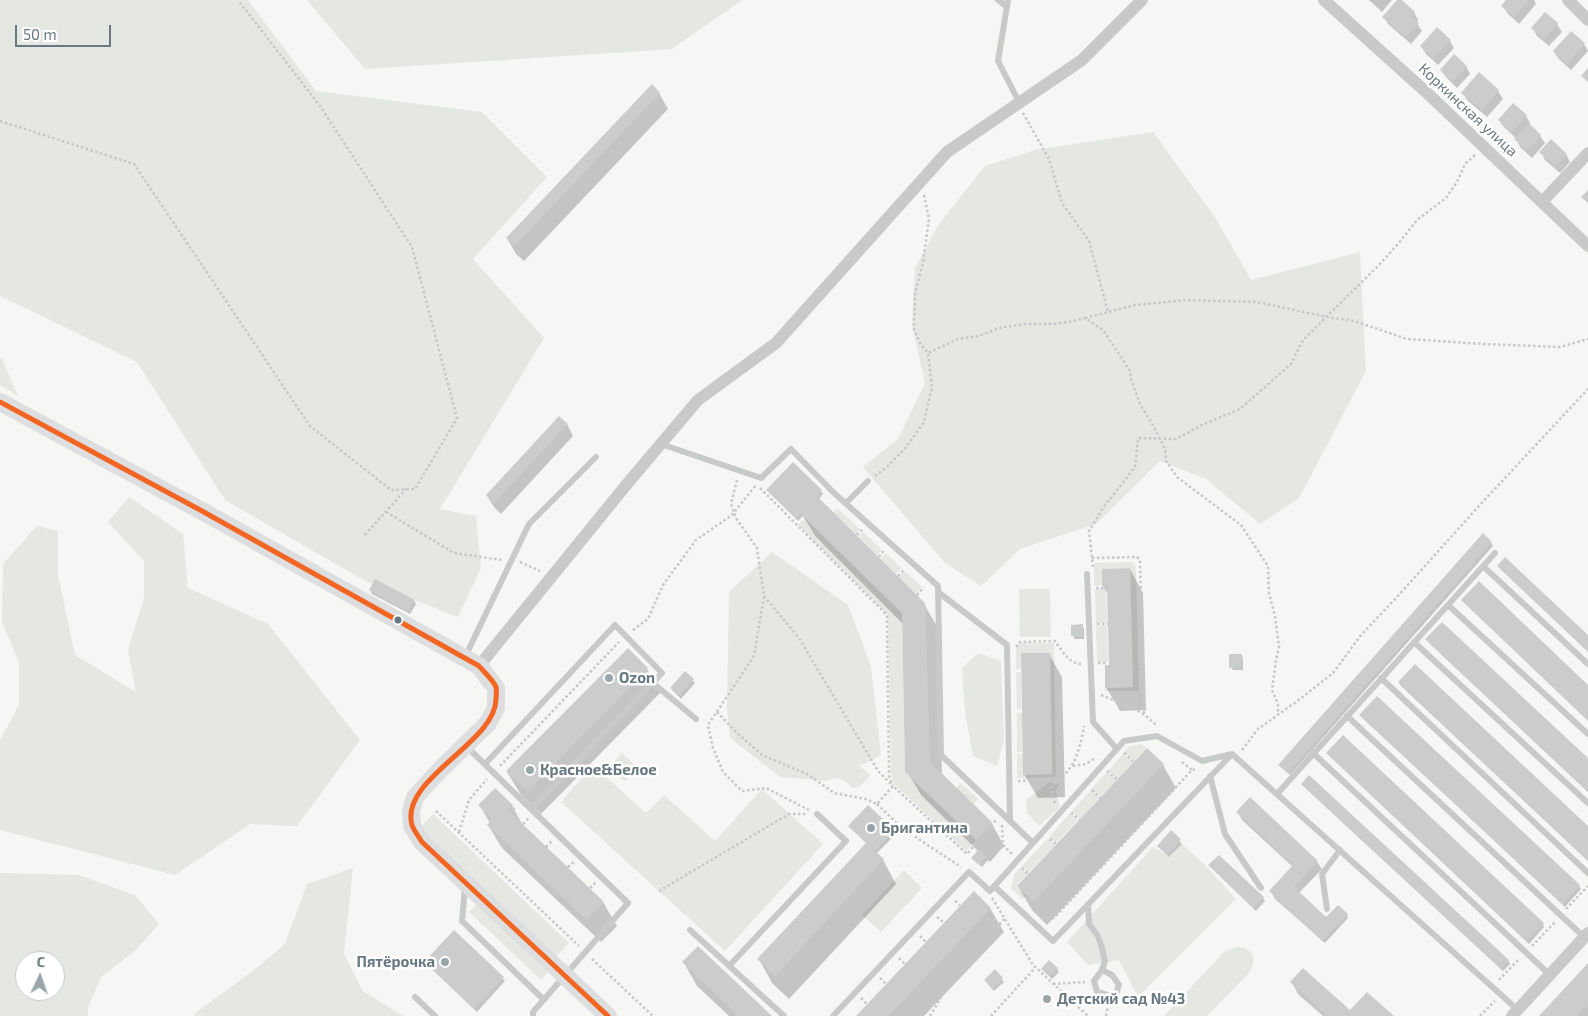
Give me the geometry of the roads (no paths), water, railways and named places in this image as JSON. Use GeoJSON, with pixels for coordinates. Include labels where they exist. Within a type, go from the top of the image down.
{"type":"FeatureCollection","features":[{"type":"Feature","properties":{"kind":"main road"},"geometry":{"type":"LineString","coordinates":[[0,402],[202,511],[472,662],[496,688],[496,708],[488,723],[415,797],[411,810],[412,826],[422,842],[608,1016]]}},
{"type":"Feature","properties":{"kind":"street"},"geometry":{"type":"LineString","coordinates":[[472,662],[553,575],[698,400],[776,343],[947,152],[1082,60],[1142,0]]}},
{"type":"Feature","properties":{"kind":"street","name":"Коркинская улица"},"geometry":{"type":"LineString","coordinates":[[1324,0],[1426,92],[1588,246]]}},
{"type":"Feature","properties":{"kind":"street"},"geometry":{"type":"LineString","coordinates":[[1568,0],[1588,20]]}},
{"type":"Feature","properties":{"kind":"street"},"geometry":{"type":"LineString","coordinates":[[1542,202],[1588,152]]}},
{"type":"Feature","properties":{"kind":"street"},"geometry":{"type":"LineString","coordinates":[[1515,1013],[1586,935]]}},
{"type":"Feature","properties":{"kind":"lane"},"geometry":{"type":"LineString","coordinates":[[998,0],[1007,3],[998,61],[1018,103]]}},
{"type":"Feature","properties":{"kind":"lane"},"geometry":{"type":"LineString","coordinates":[[661,444],[761,478],[791,449],[846,503],[938,586],[941,754],[1009,823],[1033,843]]}},
{"type":"Feature","properties":{"kind":"lane"},"geometry":{"type":"LineString","coordinates":[[472,662],[511,561],[529,524],[596,457]]}},
{"type":"Feature","properties":{"kind":"lane"},"geometry":{"type":"LineString","coordinates":[[846,503],[868,481]]}},
{"type":"Feature","properties":{"kind":"lane"},"geometry":{"type":"LineString","coordinates":[[1277,794],[1495,553]]}},
{"type":"Feature","properties":{"kind":"lane"},"geometry":{"type":"LineString","coordinates":[[1483,566],[1588,664]]}},
{"type":"Feature","properties":{"kind":"lane"},"geometry":{"type":"LineString","coordinates":[[1087,574],[1093,722],[1115,747]]}},
{"type":"Feature","properties":{"kind":"lane"},"geometry":{"type":"LineString","coordinates":[[938,592],[1007,645],[1009,823]]}},
{"type":"Feature","properties":{"kind":"lane"},"geometry":{"type":"LineString","coordinates":[[1448,605],[1588,734]]}},
{"type":"Feature","properties":{"kind":"lane"},"geometry":{"type":"LineString","coordinates":[[485,764],[615,625],[662,673],[531,809]]}},
{"type":"Feature","properties":{"kind":"lane"},"geometry":{"type":"LineString","coordinates":[[1414,642],[1588,804]]}},
{"type":"Feature","properties":{"kind":"lane"},"geometry":{"type":"LineString","coordinates":[[1381,678],[1588,873]]}},
{"type":"Feature","properties":{"kind":"lane"},"geometry":{"type":"LineString","coordinates":[[654,683],[696,719]]}},
{"type":"Feature","properties":{"kind":"lane"},"geometry":{"type":"LineString","coordinates":[[1347,716],[1561,915],[1586,935]]}},
{"type":"Feature","properties":{"kind":"lane"},"geometry":{"type":"LineString","coordinates":[[833,1016],[969,872],[990,891],[1033,843],[1062,816],[1115,747],[1124,741],[1158,736],[1202,761],[1234,756]]}},
{"type":"Feature","properties":{"kind":"lane"},"geometry":{"type":"LineString","coordinates":[[466,745],[628,903],[544,1000],[533,1016]]}},
{"type":"Feature","properties":{"kind":"lane"},"geometry":{"type":"LineString","coordinates":[[1314,753],[1550,975]]}},
{"type":"Feature","properties":{"kind":"lane"},"geometry":{"type":"LineString","coordinates":[[994,886],[1053,941],[1210,776],[1234,756]]}},
{"type":"Feature","properties":{"kind":"lane"},"geometry":{"type":"LineString","coordinates":[[1234,756],[1492,986],[1515,1013]]}},
{"type":"Feature","properties":{"kind":"lane"},"geometry":{"type":"LineString","coordinates":[[1210,776],[1225,834],[1261,888]]}},
{"type":"Feature","properties":{"kind":"lane"},"geometry":{"type":"LineString","coordinates":[[729,966],[846,841],[817,814]]}},
{"type":"Feature","properties":{"kind":"lane"},"geometry":{"type":"LineString","coordinates":[[1327,909],[1322,874],[1340,850]]}},
{"type":"Feature","properties":{"kind":"lane"},"geometry":{"type":"LineString","coordinates":[[466,883],[462,921],[544,1000]]}},
{"type":"Feature","properties":{"kind":"lane"},"geometry":{"type":"LineString","coordinates":[[1088,905],[1089,924],[1098,936],[1105,961],[1102,970],[1094,981],[1097,992],[1115,997],[1119,985],[1112,976],[1102,970]]}},
{"type":"Feature","properties":{"kind":"lane"},"geometry":{"type":"LineString","coordinates":[[690,930],[784,1016]]}},
{"type":"Feature","properties":{"kind":"lane"},"geometry":{"type":"LineString","coordinates":[[415,997],[434,1016]]}},
{"type":"Feature","properties":{"kind":"place","name":"Ozon"},"geometry":{"type":"Point","coordinates":[609,678]}},
{"type":"Feature","properties":{"kind":"place","name":"Красное&Белое"},"geometry":{"type":"Point","coordinates":[530,770]}},
{"type":"Feature","properties":{"kind":"place","name":"Бригантина"},"geometry":{"type":"Point","coordinates":[871,828]}},
{"type":"Feature","properties":{"kind":"place","name":"Пятёрочка"},"geometry":{"type":"Point","coordinates":[445,962]}},
{"type":"Feature","properties":{"kind":"place","name":"Детский сад №43"},"geometry":{"type":"Point","coordinates":[1047,999]}}]}
